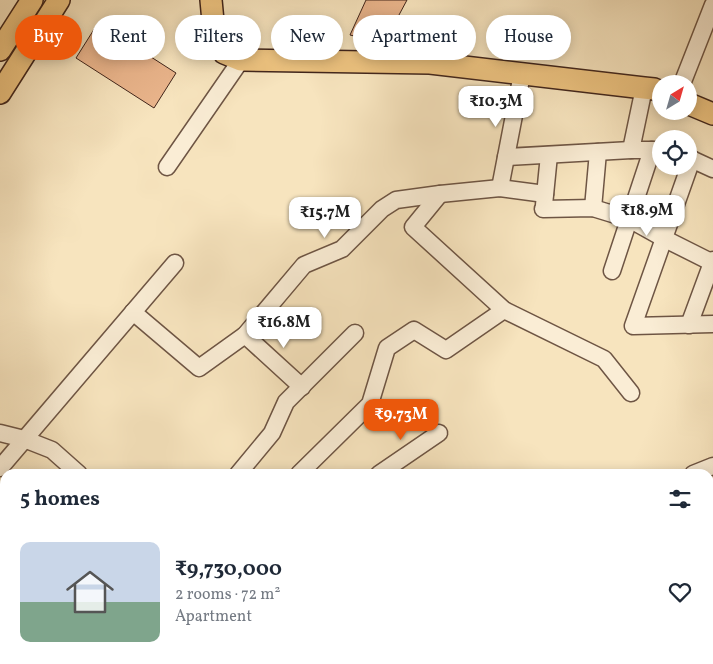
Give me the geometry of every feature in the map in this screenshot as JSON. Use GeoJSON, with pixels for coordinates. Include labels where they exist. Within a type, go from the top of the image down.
{"type":"FeatureCollection","features":[{"type":"Feature","properties":{"kind":"main road"},"geometry":{"type":"LineString","coordinates":[[0,50],[32,0]]}},
{"type":"Feature","properties":{"kind":"main road"},"geometry":{"type":"LineString","coordinates":[[0,93],[59,0]]}},
{"type":"Feature","properties":{"kind":"main road"},"geometry":{"type":"LineString","coordinates":[[211,0],[212,15]]}},
{"type":"Feature","properties":{"kind":"main road"},"geometry":{"type":"LineString","coordinates":[[241,60],[430,63],[652,90]]}},
{"type":"Feature","properties":{"kind":"main road"},"geometry":{"type":"LineString","coordinates":[[698,108],[713,114]]}},
{"type":"Feature","properties":{"kind":"street"},"geometry":{"type":"LineString","coordinates":[[686,75],[713,5]]}},
{"type":"Feature","properties":{"kind":"street"},"geometry":{"type":"LineString","coordinates":[[167,167],[241,60]]}},
{"type":"Feature","properties":{"kind":"street"},"geometry":{"type":"LineString","coordinates":[[500,188],[522,74]]}},
{"type":"Feature","properties":{"kind":"street"},"geometry":{"type":"LineString","coordinates":[[631,150],[652,93]]}},
{"type":"Feature","properties":{"kind":"street"},"geometry":{"type":"LineString","coordinates":[[506,157],[652,150]]}},
{"type":"Feature","properties":{"kind":"street"},"geometry":{"type":"LineString","coordinates":[[593,208],[598,152]]}},
{"type":"Feature","properties":{"kind":"street"},"geometry":{"type":"LineString","coordinates":[[543,207],[549,155]]}},
{"type":"Feature","properties":{"kind":"street"},"geometry":{"type":"LineString","coordinates":[[612,271],[629,219],[652,162]]}},
{"type":"Feature","properties":{"kind":"street"},"geometry":{"type":"LineString","coordinates":[[697,162],[713,169]]}},
{"type":"Feature","properties":{"kind":"street"},"geometry":{"type":"LineString","coordinates":[[685,175],[633,326],[713,324]]}},
{"type":"Feature","properties":{"kind":"street"},"geometry":{"type":"LineString","coordinates":[[133,312],[199,368],[245,335],[304,265],[342,249],[382,209],[396,200],[500,188],[543,207],[593,208],[629,219],[713,262],[689,326]]}},
{"type":"Feature","properties":{"kind":"street"},"geometry":{"type":"LineString","coordinates":[[440,194],[413,227],[504,310],[604,359],[631,393]]}},
{"type":"Feature","properties":{"kind":"street"},"geometry":{"type":"LineString","coordinates":[[0,468],[175,263]]}},
{"type":"Feature","properties":{"kind":"street"},"geometry":{"type":"LineString","coordinates":[[303,469],[370,404],[387,348],[414,330],[446,350],[504,310]]}},
{"type":"Feature","properties":{"kind":"street"},"geometry":{"type":"LineString","coordinates":[[242,469],[272,433],[286,402],[355,332]]}},
{"type":"Feature","properties":{"kind":"street"},"geometry":{"type":"LineString","coordinates":[[245,335],[302,386]]}},
{"type":"Feature","properties":{"kind":"street"},"geometry":{"type":"LineString","coordinates":[[0,433],[24,439],[52,450],[73,469]]}},
{"type":"Feature","properties":{"kind":"street"},"geometry":{"type":"LineString","coordinates":[[386,469],[439,433]]}},
{"type":"Feature","properties":{"kind":"building"},"geometry":{"type":"Polygon","coordinates":[[[366,0],[407,0],[399,15],[359,15],[366,0]]]}},
{"type":"Feature","properties":{"kind":"building"},"geometry":{"type":"Polygon","coordinates":[[[92,33],[92,60],[156,60],[176,73],[154,108],[79,60],[82,60],[82,48],[92,33]]]}}]}
